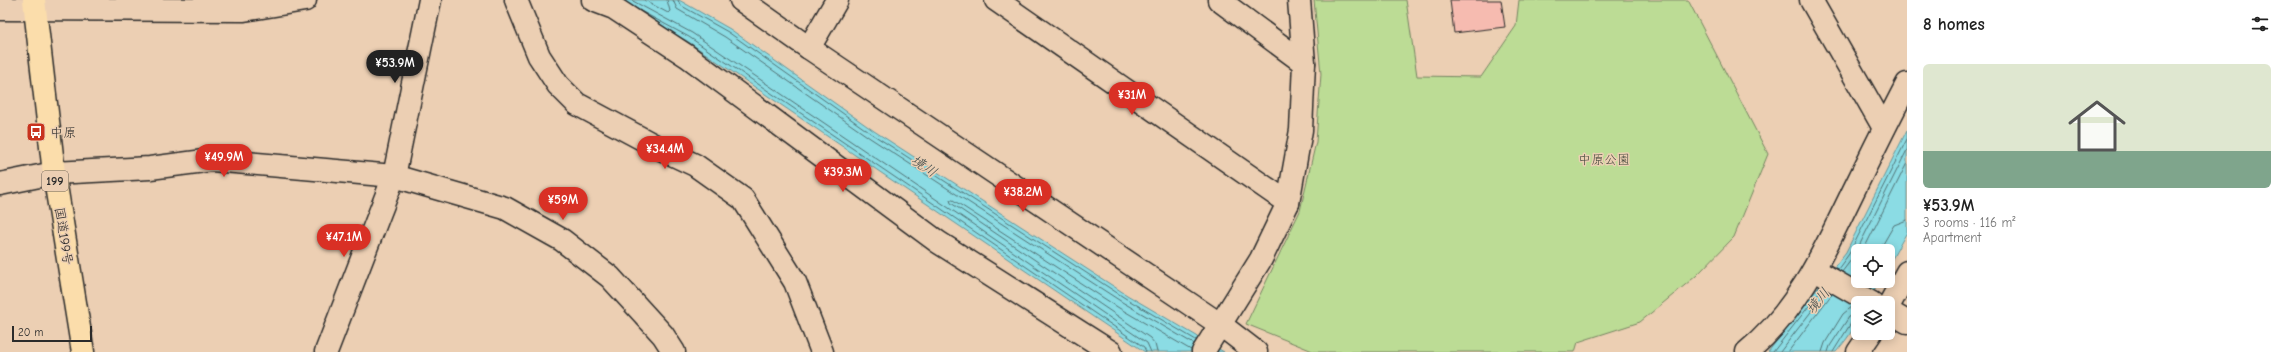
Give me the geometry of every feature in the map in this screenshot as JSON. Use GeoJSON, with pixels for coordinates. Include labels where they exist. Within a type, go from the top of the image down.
{"type":"FeatureCollection","features":[{"type":"Feature","properties":{"kind":"highway","name":"国道199号"},"geometry":{"type":"LineString","coordinates":[[34,4],[54,173],[83,352]]}},
{"type":"Feature","properties":{"kind":"street"},"geometry":{"type":"LineString","coordinates":[[0,9],[34,4],[244,10],[305,0]]}},
{"type":"Feature","properties":{"kind":"street"},"geometry":{"type":"LineString","coordinates":[[326,352],[394,176],[430,0]]}},
{"type":"Feature","properties":{"kind":"street"},"geometry":{"type":"LineString","coordinates":[[516,0],[539,56],[558,85],[578,104],[695,165],[743,199],[795,282],[822,352]]}},
{"type":"Feature","properties":{"kind":"street"},"geometry":{"type":"LineString","coordinates":[[593,0],[614,8],[687,56],[938,242],[1111,352]]}},
{"type":"Feature","properties":{"kind":"street"},"geometry":{"type":"LineString","coordinates":[[741,0],[1218,329],[1256,352]]}},
{"type":"Feature","properties":{"kind":"street"},"geometry":{"type":"LineString","coordinates":[[809,48],[837,0]]}},
{"type":"Feature","properties":{"kind":"street"},"geometry":{"type":"LineString","coordinates":[[996,0],[1288,203]]}},
{"type":"Feature","properties":{"kind":"street"},"geometry":{"type":"LineString","coordinates":[[1219,0],[1304,63]]}},
{"type":"Feature","properties":{"kind":"street"},"geometry":{"type":"LineString","coordinates":[[1203,352],[1261,259],[1288,203],[1301,130],[1304,63],[1299,0]]}},
{"type":"Feature","properties":{"kind":"street"},"geometry":{"type":"LineString","coordinates":[[1811,0],[1884,128]]}},
{"type":"Feature","properties":{"kind":"street"},"geometry":{"type":"LineString","coordinates":[[1747,352],[1758,343],[1791,306],[1818,272],[1884,128],[1907,84]]}},
{"type":"Feature","properties":{"kind":"street"},"geometry":{"type":"LineString","coordinates":[[0,184],[54,173],[150,168],[212,160],[394,176],[505,208],[562,240],[610,277],[663,335],[674,352]]}},
{"type":"Feature","properties":{"kind":"street"},"geometry":{"type":"LineString","coordinates":[[1818,272],[1860,296]]}},
{"type":"Feature","properties":{"kind":"street"},"geometry":{"type":"LineString","coordinates":[[1894,296],[1907,272]]}},
{"type":"Feature","properties":{"kind":"street"},"geometry":{"type":"LineString","coordinates":[[1895,315],[1907,322]]}},
{"type":"Feature","properties":{"kind":"street"},"geometry":{"type":"LineString","coordinates":[[1858,352],[1866,340]]}},
{"type":"Feature","properties":{"kind":"green space","name":"中原公園"},"geometry":{"type":"Polygon","coordinates":[[[1314,0],[1406,0],[1417,76],[1481,77],[1516,26],[1519,0],[1688,0],[1768,154],[1734,237],[1696,276],[1640,322],[1578,342],[1575,352],[1315,352],[1246,324],[1300,211],[1316,142],[1321,74],[1314,0]]]}},
{"type":"Feature","properties":{"kind":"water","name":"境川"},"geometry":{"type":"Polygon","coordinates":[[[613,0],[679,0],[730,29],[874,131],[1127,295],[1224,352],[1145,352],[687,41],[613,0]]]}},
{"type":"Feature","properties":{"kind":"water","name":"境川"},"geometry":{"type":"Polygon","coordinates":[[[1907,130],[1907,232],[1895,253],[1895,244],[1851,244],[1851,288],[1875,288],[1871,296],[1851,296],[1850,335],[1836,352],[1768,352],[1846,252],[1907,130]]]}},
{"type":"Feature","properties":{"kind":"building"},"geometry":{"type":"Polygon","coordinates":[[[1450,0],[1501,0],[1505,27],[1454,33],[1450,0]]]}},
{"type":"Feature","properties":{"kind":"place","name":"中原"},"geometry":{"type":"Point","coordinates":[36,132]}}]}
